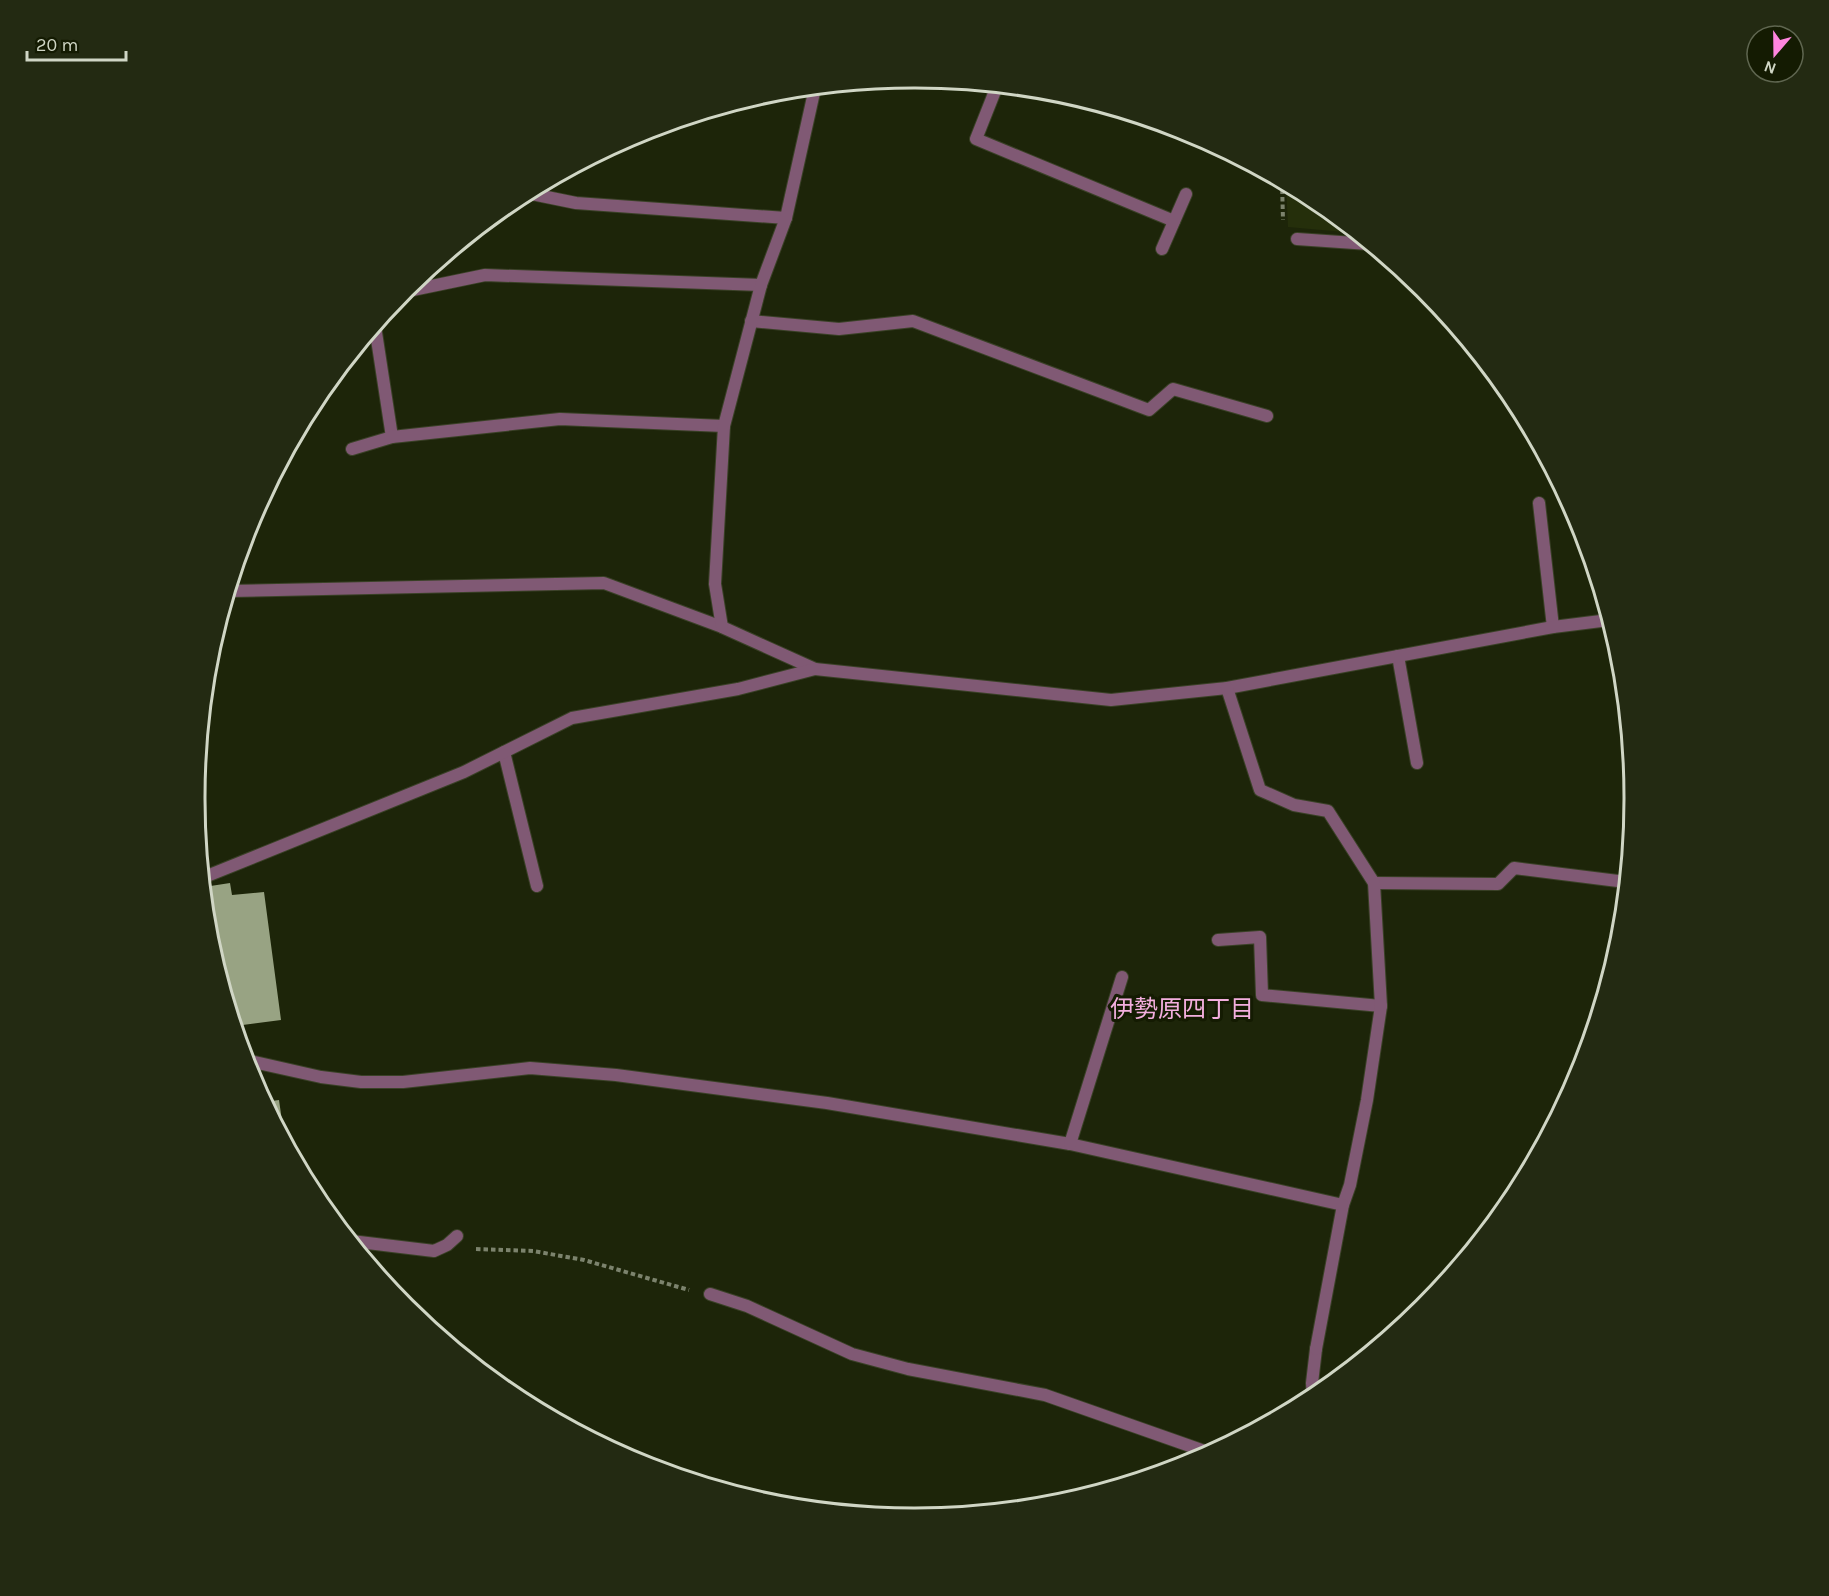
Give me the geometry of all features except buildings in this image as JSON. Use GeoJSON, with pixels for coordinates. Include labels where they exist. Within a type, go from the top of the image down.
{"type":"FeatureCollection","features":[{"type":"Feature","properties":{"kind":"street"},"geometry":{"type":"LineString","coordinates":[[994,94],[976,139],[1174,221]]}},
{"type":"Feature","properties":{"kind":"street"},"geometry":{"type":"LineString","coordinates":[[722,627],[715,584],[724,426],[761,285],[786,218],[813,96]]}},
{"type":"Feature","properties":{"kind":"street"},"geometry":{"type":"LineString","coordinates":[[1162,249],[1186,194]]}},
{"type":"Feature","properties":{"kind":"street"},"geometry":{"type":"LineString","coordinates":[[540,196],[576,203],[786,218]]}},
{"type":"Feature","properties":{"kind":"street"},"geometry":{"type":"LineString","coordinates":[[1297,238],[1355,243]]}},
{"type":"Feature","properties":{"kind":"street"},"geometry":{"type":"LineString","coordinates":[[422,288],[485,275],[761,285]]}},
{"type":"Feature","properties":{"kind":"street"},"geometry":{"type":"LineString","coordinates":[[751,321],[839,329],[913,321],[1149,410],[1173,389],[1267,416]]}},
{"type":"Feature","properties":{"kind":"street"},"geometry":{"type":"LineString","coordinates":[[376,336],[392,437]]}},
{"type":"Feature","properties":{"kind":"street"},"geometry":{"type":"LineString","coordinates":[[352,449],[392,437],[560,419],[724,426]]}},
{"type":"Feature","properties":{"kind":"street"},"geometry":{"type":"LineString","coordinates":[[1539,503],[1553,627]]}},
{"type":"Feature","properties":{"kind":"street"},"geometry":{"type":"LineString","coordinates":[[236,591],[604,583],[722,627],[815,669],[1111,700],[1227,688],[1553,627],[1602,621]]}},
{"type":"Feature","properties":{"kind":"street"},"geometry":{"type":"LineString","coordinates":[[1398,656],[1417,763]]}},
{"type":"Feature","properties":{"kind":"street"},"geometry":{"type":"LineString","coordinates":[[210,875],[464,772],[572,718],[738,689],[815,669]]}},
{"type":"Feature","properties":{"kind":"street"},"geometry":{"type":"LineString","coordinates":[[1227,688],[1260,790],[1294,806],[1328,811],[1374,884],[1381,1006],[1367,1100],[1350,1185],[1343,1205],[1316,1349],[1312,1386]]}},
{"type":"Feature","properties":{"kind":"street"},"geometry":{"type":"LineString","coordinates":[[504,752],[537,886]]}},
{"type":"Feature","properties":{"kind":"street"},"geometry":{"type":"LineString","coordinates":[[1374,884],[1498,884],[1514,868],[1619,881]]}},
{"type":"Feature","properties":{"kind":"street"},"geometry":{"type":"LineString","coordinates":[[1218,940],[1260,937],[1262,996],[1381,1006]]}},
{"type":"Feature","properties":{"kind":"street"},"geometry":{"type":"LineString","coordinates":[[1070,1144],[1122,977]]}},
{"type":"Feature","properties":{"kind":"street"},"geometry":{"type":"LineString","coordinates":[[256,1063],[321,1077],[361,1082],[403,1082],[530,1068],[616,1076],[827,1103],[1070,1144],[1343,1205]]}},
{"type":"Feature","properties":{"kind":"street"},"geometry":{"type":"LineString","coordinates":[[362,1242],[434,1251],[447,1245],[457,1236]]}},
{"type":"Feature","properties":{"kind":"street"},"geometry":{"type":"LineString","coordinates":[[710,1293],[747,1306],[852,1354],[908,1369],[1046,1395],[1197,1448]]}},
{"type":"Feature","properties":{"kind":"path"},"geometry":{"type":"LineString","coordinates":[[1282,192],[1283,228],[1297,238]]}},
{"type":"Feature","properties":{"kind":"path"},"geometry":{"type":"LineString","coordinates":[[447,1245],[455,1249],[533,1251],[584,1260],[699,1293],[710,1293]]}},
{"type":"Feature","properties":{"kind":"shaded area"},"geometry":{"type":"Polygon","coordinates":[[[1286,194],[1342,232],[1288,227],[1286,194]]]}},
{"type":"Feature","properties":{"kind":"district","name":"伊勢原四丁目"},"geometry":{"type":"Point","coordinates":[1182,1009]}}]}
